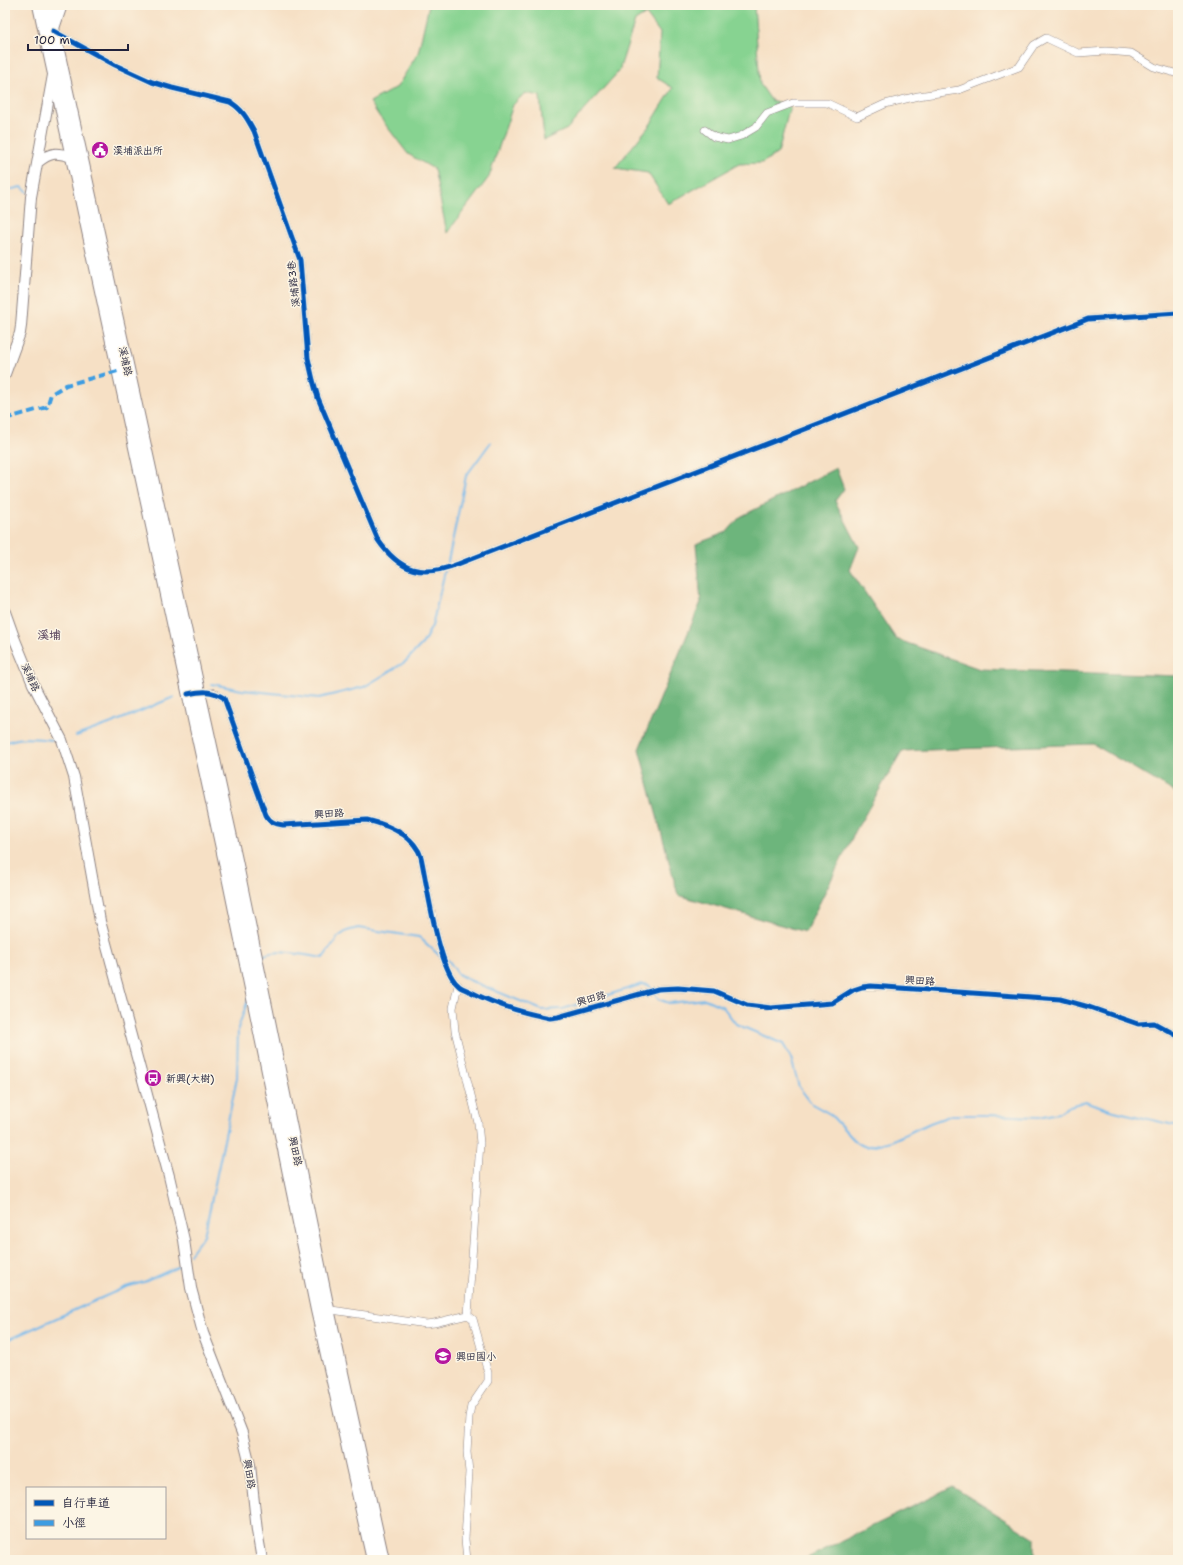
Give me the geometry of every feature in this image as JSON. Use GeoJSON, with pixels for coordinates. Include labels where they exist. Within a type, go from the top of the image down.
{"type":"FeatureCollection","features":[{"type":"Feature","properties":{"kind":"main road","name":"溪埔路"},"geometry":{"type":"LineString","coordinates":[[39,5],[53,73],[194,693]]}},
{"type":"Feature","properties":{"kind":"main road","name":"溪埔路"},"geometry":{"type":"LineString","coordinates":[[48,5],[194,693]]}},
{"type":"Feature","properties":{"kind":"main road","name":"興田路"},"geometry":{"type":"LineString","coordinates":[[194,693],[237,867],[322,1310],[372,1560]]}},
{"type":"Feature","properties":{"kind":"main road","name":"興田路"},"geometry":{"type":"LineString","coordinates":[[322,1310],[383,1560]]}},
{"type":"Feature","properties":{"kind":"street","name":"溪埔路"},"geometry":{"type":"LineString","coordinates":[[5,374],[21,326],[31,197],[53,73],[53,31],[62,5]]}},
{"type":"Feature","properties":{"kind":"street","name":"溪埔路3巷"},"geometry":{"type":"LineString","coordinates":[[53,31],[134,74],[172,88],[230,102],[245,114],[254,131],[300,260],[308,358],[318,398],[378,540],[387,554],[399,563],[413,570],[425,572],[450,567],[1088,319],[1178,313]]}},
{"type":"Feature","properties":{"kind":"street"},"geometry":{"type":"LineString","coordinates":[[705,130],[714,137],[728,140],[741,136],[756,127],[767,113],[793,103],[827,103],[857,117],[885,104],[918,96],[959,90],[1019,67],[1034,45],[1046,38],[1078,53],[1106,50],[1131,53],[1154,67],[1178,74]]}},
{"type":"Feature","properties":{"kind":"street"},"geometry":{"type":"LineString","coordinates":[[38,162],[47,155],[56,153],[72,157]]}},
{"type":"Feature","properties":{"kind":"street","name":"溪埔路"},"geometry":{"type":"LineString","coordinates":[[5,612],[33,684],[62,740]]}},
{"type":"Feature","properties":{"kind":"street","name":"興田路"},"geometry":{"type":"LineString","coordinates":[[194,693],[213,692],[224,698],[269,820],[275,824],[283,825],[367,820],[399,832],[413,842],[419,849],[443,959],[449,973],[458,986],[483,998],[550,1018],[658,989],[678,988],[714,991],[747,1005],[771,1008],[832,1003],[862,987],[886,987],[1060,999],[1089,1007],[1138,1024],[1154,1023],[1178,1036]]}},
{"type":"Feature","properties":{"kind":"street","name":"興田路"},"geometry":{"type":"LineString","coordinates":[[62,740],[74,777],[100,922],[169,1176],[184,1240],[191,1288],[203,1332],[242,1433],[250,1465],[257,1531],[262,1560]]}},
{"type":"Feature","properties":{"kind":"street"},"geometry":{"type":"LineString","coordinates":[[458,986],[453,1008],[455,1030],[478,1123],[480,1143],[468,1315]]}},
{"type":"Feature","properties":{"kind":"street"},"geometry":{"type":"LineString","coordinates":[[322,1310],[426,1324],[468,1315]]}},
{"type":"Feature","properties":{"kind":"street"},"geometry":{"type":"LineString","coordinates":[[467,1560],[465,1538],[469,1472],[467,1452],[469,1417],[471,1406],[488,1380],[488,1373],[473,1319],[468,1315]]}},
{"type":"Feature","properties":{"kind":"green space"},"geometry":{"type":"Polygon","coordinates":[[[429,5],[754,5],[760,84],[771,100],[790,106],[778,153],[762,163],[739,164],[668,204],[648,173],[615,168],[650,125],[673,88],[657,78],[660,33],[646,14],[635,21],[619,71],[567,129],[544,140],[540,96],[525,93],[513,105],[489,177],[447,233],[434,169],[408,154],[370,102],[397,87],[418,53],[429,5]]]}},
{"type":"Feature","properties":{"kind":"green space"},"geometry":{"type":"Polygon","coordinates":[[[836,468],[844,489],[835,501],[859,547],[850,570],[896,639],[980,669],[1178,676],[1178,794],[1093,744],[902,751],[856,830],[805,932],[678,895],[639,749],[701,602],[696,544],[727,532],[740,517],[836,468]]]}},
{"type":"Feature","properties":{"kind":"green space"},"geometry":{"type":"Polygon","coordinates":[[[953,1487],[1035,1538],[1035,1560],[803,1560],[953,1487]]]}},
{"type":"Feature","properties":{"kind":"waterway"},"geometry":{"type":"LineString","coordinates":[[5,191],[21,187],[28,192]]}},
{"type":"Feature","properties":{"kind":"waterway"},"geometry":{"type":"LineString","coordinates":[[447,566],[466,476],[491,442]]}},
{"type":"Feature","properties":{"kind":"waterway"},"geometry":{"type":"LineString","coordinates":[[212,684],[242,690],[319,698],[364,687],[405,662],[423,643],[432,626],[445,571]]}},
{"type":"Feature","properties":{"kind":"waterway"},"geometry":{"type":"LineString","coordinates":[[76,736],[112,723],[174,697]]}},
{"type":"Feature","properties":{"kind":"waterway"},"geometry":{"type":"LineString","coordinates":[[5,743],[23,738],[54,740]]}},
{"type":"Feature","properties":{"kind":"waterway"},"geometry":{"type":"LineString","coordinates":[[261,957],[267,954],[282,952],[323,958],[338,937],[347,931],[358,928],[419,937],[441,957]]}},
{"type":"Feature","properties":{"kind":"waterway"},"geometry":{"type":"LineString","coordinates":[[447,960],[458,974],[469,980],[542,1010],[563,1009],[643,984],[649,985],[651,989]]}},
{"type":"Feature","properties":{"kind":"waterway"},"geometry":{"type":"LineString","coordinates":[[654,993],[658,999],[669,1003],[705,999],[723,1007],[736,1024],[783,1044],[791,1058],[799,1087],[812,1104],[830,1114],[857,1143],[866,1147],[891,1141],[930,1123],[952,1115],[1039,1117],[1058,1113],[1070,1106],[1086,1101],[1110,1110],[1178,1126]]}},
{"type":"Feature","properties":{"kind":"waterway"},"geometry":{"type":"LineString","coordinates":[[190,1254],[204,1235],[206,1227],[237,1078],[238,1028],[248,1000]]}},
{"type":"Feature","properties":{"kind":"waterway"},"geometry":{"type":"LineString","coordinates":[[5,1341],[126,1287],[144,1282],[184,1264]]}},
{"type":"Feature","properties":{"kind":"waterway"},"geometry":{"type":"LineString","coordinates":[[888,1560],[898,1557],[917,1560]]}},
{"type":"Feature","properties":{"kind":"marked path"},"geometry":{"type":"LineString","coordinates":[[5,417],[8,418],[47,407],[51,394],[66,385],[118,371]]}},
{"type":"Feature","properties":{"kind":"cycle path"},"geometry":{"type":"LineString","coordinates":[[53,31],[115,65],[152,82],[230,102],[238,108],[246,118],[254,131],[300,260],[308,358],[318,398],[378,540],[386,551],[395,559],[403,565],[413,569],[433,571],[458,564],[1088,319],[1178,313]]}},
{"type":"Feature","properties":{"kind":"cycle path"},"geometry":{"type":"LineString","coordinates":[[188,694],[207,692],[220,695],[224,698],[266,815],[271,821],[283,825],[367,820],[391,828],[399,832],[413,843],[418,849],[421,857],[434,925],[439,944],[451,976],[461,988],[508,1007],[550,1018],[658,989],[678,988],[714,991],[747,1005],[771,1008],[832,1003],[853,990],[871,986],[1060,999],[1089,1007],[1138,1024],[1154,1023],[1178,1036]]}},
{"type":"Feature","properties":{"kind":"place","name":"溪埔派出所"},"geometry":{"type":"Point","coordinates":[100,150]}},
{"type":"Feature","properties":{"kind":"place","name":"新興(大樹)"},"geometry":{"type":"Point","coordinates":[153,1078]}},
{"type":"Feature","properties":{"kind":"place","name":"興田國小"},"geometry":{"type":"Point","coordinates":[443,1356]}},
{"type":"Feature","properties":{"kind":"district","name":"溪埔"},"geometry":{"type":"Point","coordinates":[49,635]}}]}
